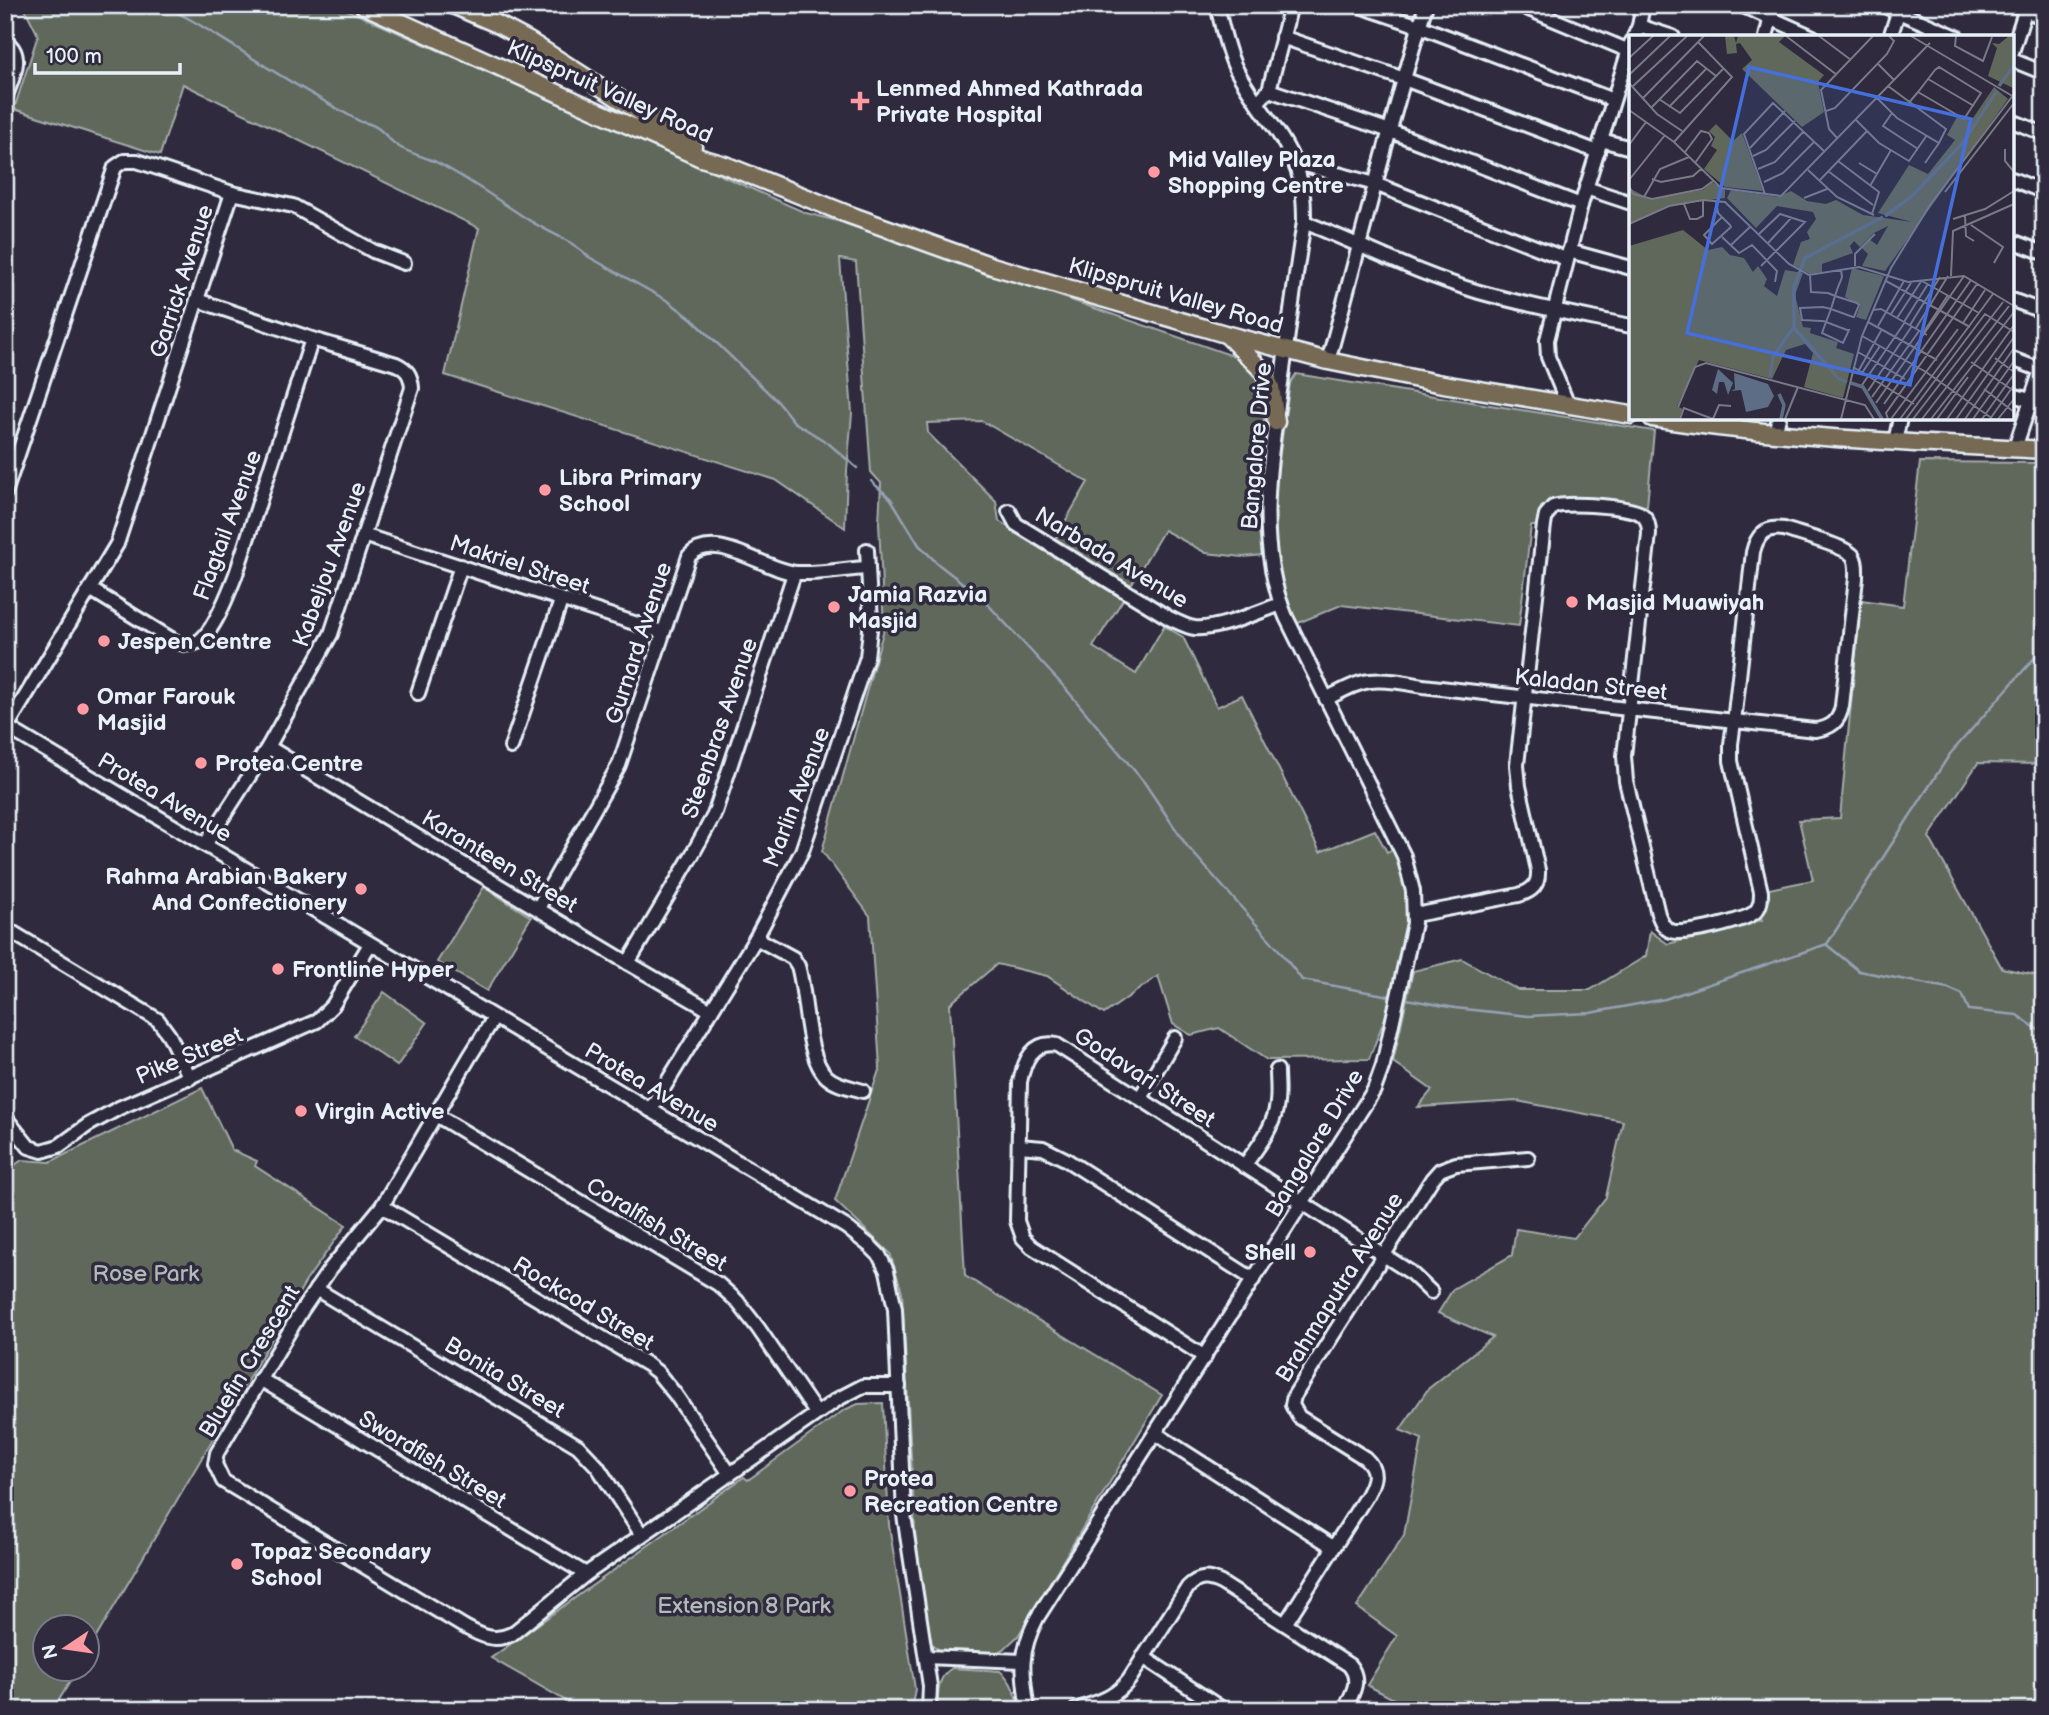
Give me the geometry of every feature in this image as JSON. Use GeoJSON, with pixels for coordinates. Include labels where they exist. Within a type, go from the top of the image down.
{"type":"FeatureCollection","features":[{"type":"Feature","properties":{"kind":"main road","name":"Klipspruit Valley Road"},"geometry":{"type":"LineString","coordinates":[[363,5],[701,158],[992,266],[1328,361],[1629,415]]}},
{"type":"Feature","properties":{"kind":"main road","name":"Klipspruit Valley Road"},"geometry":{"type":"LineString","coordinates":[[453,5],[529,41],[725,165]]}},
{"type":"Feature","properties":{"kind":"main road"},"geometry":{"type":"LineString","coordinates":[[1225,334],[1254,359],[1267,376],[1276,422]]}},
{"type":"Feature","properties":{"kind":"main road"},"geometry":{"type":"LineString","coordinates":[[1678,420],[1777,425],[1895,442],[2044,450]]}},
{"type":"Feature","properties":{"kind":"street","name":"Bangalore Drive"},"geometry":{"type":"LineString","coordinates":[[1028,1710],[1023,1661],[1026,1642],[1038,1618],[1374,1090],[1383,1065],[1402,986],[1415,915],[1404,856],[1281,604],[1272,571],[1267,532],[1269,481],[1304,222],[1302,191],[1288,149],[1235,66],[1217,5]]}},
{"type":"Feature","properties":{"kind":"street"},"geometry":{"type":"LineString","coordinates":[[1257,103],[1269,90],[1291,5]]}},
{"type":"Feature","properties":{"kind":"street"},"geometry":{"type":"LineString","coordinates":[[1357,5],[1613,100]]}},
{"type":"Feature","properties":{"kind":"street"},"geometry":{"type":"LineString","coordinates":[[1328,361],[1426,5]]}},
{"type":"Feature","properties":{"kind":"street"},"geometry":{"type":"LineString","coordinates":[[1519,5],[1629,47],[1581,205],[1546,349],[1568,405]]}},
{"type":"Feature","properties":{"kind":"street"},"geometry":{"type":"LineString","coordinates":[[1643,5],[1637,31],[1661,35]]}},
{"type":"Feature","properties":{"kind":"street"},"geometry":{"type":"LineString","coordinates":[[1741,5],[1808,35]]}},
{"type":"Feature","properties":{"kind":"street"},"geometry":{"type":"LineString","coordinates":[[1766,35],[1774,5]]}},
{"type":"Feature","properties":{"kind":"street"},"geometry":{"type":"LineString","coordinates":[[1882,5],[1899,9],[1953,35]]}},
{"type":"Feature","properties":{"kind":"street"},"geometry":{"type":"LineString","coordinates":[[2014,43],[2022,7],[2044,18]]}},
{"type":"Feature","properties":{"kind":"street"},"geometry":{"type":"LineString","coordinates":[[1891,35],[1899,9]]}},
{"type":"Feature","properties":{"kind":"street"},"geometry":{"type":"LineString","coordinates":[[1282,37],[1599,146],[1629,148]]}},
{"type":"Feature","properties":{"kind":"street"},"geometry":{"type":"LineString","coordinates":[[5,41],[15,50],[16,66],[5,98]]}},
{"type":"Feature","properties":{"kind":"street"},"geometry":{"type":"LineString","coordinates":[[2014,61],[2044,73]]}},
{"type":"Feature","properties":{"kind":"street"},"geometry":{"type":"LineString","coordinates":[[1618,86],[1629,89]]}},
{"type":"Feature","properties":{"kind":"street"},"geometry":{"type":"LineString","coordinates":[[1269,90],[1390,131],[1581,205]]}},
{"type":"Feature","properties":{"kind":"street"},"geometry":{"type":"LineString","coordinates":[[2014,122],[2044,134]]}},
{"type":"Feature","properties":{"kind":"street","name":"Garrick Avenue"},"geometry":{"type":"LineString","coordinates":[[5,493],[115,167],[124,161],[137,161],[232,193],[120,537],[6,727]]}},
{"type":"Feature","properties":{"kind":"street"},"geometry":{"type":"LineString","coordinates":[[1294,162],[1375,184],[1568,255],[1629,268]]}},
{"type":"Feature","properties":{"kind":"street"},"geometry":{"type":"LineString","coordinates":[[2014,180],[2044,192]]}},
{"type":"Feature","properties":{"kind":"street"},"geometry":{"type":"LineString","coordinates":[[1586,188],[1629,202]]}},
{"type":"Feature","properties":{"kind":"street"},"geometry":{"type":"LineString","coordinates":[[232,193],[293,206],[373,251],[404,263]]}},
{"type":"Feature","properties":{"kind":"street"},"geometry":{"type":"LineString","coordinates":[[1304,222],[1430,275],[1478,291],[1554,311],[1629,326]]}},
{"type":"Feature","properties":{"kind":"street"},"geometry":{"type":"LineString","coordinates":[[2014,242],[2044,253]]}},
{"type":"Feature","properties":{"kind":"street"},"geometry":{"type":"LineString","coordinates":[[197,300],[312,339]]}},
{"type":"Feature","properties":{"kind":"street"},"geometry":{"type":"LineString","coordinates":[[2014,301],[2044,312]]}},
{"type":"Feature","properties":{"kind":"street","name":"Kabeljou Avenue"},"geometry":{"type":"LineString","coordinates":[[205,845],[268,747],[326,643],[412,388],[410,376],[403,367],[312,339]]}},
{"type":"Feature","properties":{"kind":"street","name":"Flagtail Avenue"},"geometry":{"type":"LineString","coordinates":[[90,589],[176,642],[189,645],[202,638],[224,602],[236,574],[312,339]]}},
{"type":"Feature","properties":{"kind":"street"},"geometry":{"type":"LineString","coordinates":[[2014,359],[2042,365],[2015,448]]}},
{"type":"Feature","properties":{"kind":"street"},"geometry":{"type":"LineString","coordinates":[[2014,396],[2030,400]]}},
{"type":"Feature","properties":{"kind":"street"},"geometry":{"type":"LineString","coordinates":[[1895,442],[1900,420]]}},
{"type":"Feature","properties":{"kind":"street"},"geometry":{"type":"LineString","coordinates":[[1415,915],[1519,895],[1538,882],[1538,870],[1518,776],[1518,754],[1546,515],[1553,507],[1622,508],[1642,514],[1648,521],[1649,534],[1624,755],[1626,781],[1658,914],[1664,928],[1676,932],[1745,918],[1756,912],[1761,901],[1731,761],[1734,722]]}},
{"type":"Feature","properties":{"kind":"street","name":"Narbada Avenue"},"geometry":{"type":"LineString","coordinates":[[1009,511],[1016,524],[1186,626],[1195,628],[1218,625],[1281,604]]}},
{"type":"Feature","properties":{"kind":"street","name":"Kaladan Street"},"geometry":{"type":"LineString","coordinates":[[1326,699],[1356,685],[1380,681],[1734,722],[1823,729],[1836,721],[1842,706],[1856,578],[1852,555],[1839,547],[1784,529],[1770,529],[1758,536],[1753,552],[1734,722]]}},
{"type":"Feature","properties":{"kind":"street","name":"Makriel Street"},"geometry":{"type":"LineString","coordinates":[[363,536],[662,632]]}},
{"type":"Feature","properties":{"kind":"street","name":"Gurnard Avenue"},"geometry":{"type":"LineString","coordinates":[[538,908],[614,777],[689,555],[701,547],[717,546],[794,574],[868,568]]}},
{"type":"Feature","properties":{"kind":"street","name":"Marlin Avenue"},"geometry":{"type":"LineString","coordinates":[[650,1111],[756,938],[802,851],[860,680],[871,632],[867,550]]}},
{"type":"Feature","properties":{"kind":"street"},"geometry":{"type":"LineString","coordinates":[[418,693],[461,566]]}},
{"type":"Feature","properties":{"kind":"street","name":"Steenbras Avenue"},"geometry":{"type":"LineString","coordinates":[[628,963],[714,815],[794,574]]}},
{"type":"Feature","properties":{"kind":"street"},"geometry":{"type":"LineString","coordinates":[[511,747],[561,601]]}},
{"type":"Feature","properties":{"kind":"street","name":"Protea Avenue"},"geometry":{"type":"LineString","coordinates":[[6,727],[846,1227],[870,1246],[884,1263],[892,1286],[895,1309],[906,1527],[930,1686],[929,1710]]}},
{"type":"Feature","properties":{"kind":"street","name":"Karanteen Street"},"geometry":{"type":"LineString","coordinates":[[268,747],[711,1011]]}},
{"type":"Feature","properties":{"kind":"street"},"geometry":{"type":"LineString","coordinates":[[5,928],[158,1020],[169,1035],[190,1078]]}},
{"type":"Feature","properties":{"kind":"street"},"geometry":{"type":"LineString","coordinates":[[756,938],[793,958],[798,966],[812,1044],[824,1073],[835,1083],[863,1091]]}},
{"type":"Feature","properties":{"kind":"street","name":"Pike Street"},"geometry":{"type":"LineString","coordinates":[[5,1117],[29,1147],[42,1151],[59,1146],[111,1112],[324,1017],[370,944]]}},
{"type":"Feature","properties":{"kind":"street","name":"Bluefin Crescent"},"geometry":{"type":"LineString","coordinates":[[494,1018],[382,1206],[316,1289],[217,1453],[215,1464],[219,1477],[227,1485],[463,1626],[485,1637],[505,1637],[522,1627],[586,1574],[816,1413],[863,1386],[899,1386]]}},
{"type":"Feature","properties":{"kind":"street"},"geometry":{"type":"LineString","coordinates":[[1140,1098],[1175,1038]]}},
{"type":"Feature","properties":{"kind":"street","name":"Godavari Street"},"geometry":{"type":"LineString","coordinates":[[1205,1357],[1032,1247],[1023,1238],[1017,1221],[1022,1072],[1030,1055],[1042,1044],[1057,1045],[1418,1277],[1432,1292]]}},
{"type":"Feature","properties":{"kind":"street"},"geometry":{"type":"LineString","coordinates":[[1244,1166],[1265,1136],[1275,1115],[1277,1070]]}},
{"type":"Feature","properties":{"kind":"street","name":"Coralfish Street"},"geometry":{"type":"LineString","coordinates":[[436,1115],[718,1284],[737,1301],[758,1328],[816,1413]]}},
{"type":"Feature","properties":{"kind":"street"},"geometry":{"type":"LineString","coordinates":[[1019,1146],[1043,1148],[1065,1158],[1253,1279]]}},
{"type":"Feature","properties":{"kind":"street","name":"Brahmaputra Avenue"},"geometry":{"type":"LineString","coordinates":[[1285,1624],[1373,1485],[1374,1471],[1365,1458],[1299,1417],[1294,1410],[1293,1401],[1300,1385],[1440,1170],[1456,1164],[1528,1158]]}},
{"type":"Feature","properties":{"kind":"street","name":"Rockcod Street"},"geometry":{"type":"LineString","coordinates":[[382,1206],[648,1365],[664,1379],[730,1474]]}},
{"type":"Feature","properties":{"kind":"street","name":"Bonita Street"},"geometry":{"type":"LineString","coordinates":[[316,1289],[578,1446],[597,1466],[642,1535]]}},
{"type":"Feature","properties":{"kind":"street","name":"Swordfish Street"},"geometry":{"type":"LineString","coordinates":[[260,1379],[586,1574]]}},
{"type":"Feature","properties":{"kind":"street"},"geometry":{"type":"LineString","coordinates":[[1155,1433],[1333,1547]]}},
{"type":"Feature","properties":{"kind":"street"},"geometry":{"type":"LineString","coordinates":[[1076,1710],[1119,1692],[1188,1587],[1202,1578],[1221,1583],[1352,1669],[1356,1676],[1355,1687],[1344,1710]]}},
{"type":"Feature","properties":{"kind":"street"},"geometry":{"type":"LineString","coordinates":[[926,1657],[1023,1661]]}},
{"type":"Feature","properties":{"kind":"street"},"geometry":{"type":"LineString","coordinates":[[1143,1657],[1224,1710]]}},
{"type":"Feature","properties":{"kind":"green space"},"geometry":{"type":"Polygon","coordinates":[[[23,5],[336,5],[806,213],[853,225],[1248,361],[1262,375],[1266,397],[1256,511],[1263,555],[1243,557],[1206,553],[1164,530],[1131,585],[1052,544],[1088,482],[982,421],[927,423],[928,433],[996,501],[999,521],[1124,598],[1093,647],[1136,674],[1164,626],[1183,637],[1217,707],[1242,695],[1320,852],[1375,830],[1387,852],[1394,849],[1403,873],[1409,918],[1386,1015],[1369,1059],[1267,1060],[1219,1028],[1191,1035],[1173,1024],[1158,976],[1104,1014],[1047,976],[997,964],[950,1004],[965,1276],[1162,1395],[1018,1636],[1004,1649],[995,1653],[946,1652],[935,1647],[927,1636],[916,1548],[902,1292],[890,1253],[835,1201],[880,1067],[870,916],[822,851],[884,629],[879,523],[881,483],[871,472],[856,262],[840,259],[852,413],[845,528],[776,480],[445,375],[479,228],[183,84],[160,155],[14,109],[38,35],[23,5]]]}},
{"type":"Feature","properties":{"kind":"green space"},"geometry":{"type":"Polygon","coordinates":[[[1296,374],[1654,431],[1647,506],[1557,501],[1541,507],[1539,526],[1531,526],[1519,626],[1341,605],[1296,624],[1279,569],[1274,512],[1290,383],[1296,374]]]}},
{"type":"Feature","properties":{"kind":"green space"},"geometry":{"type":"Polygon","coordinates":[[[1920,462],[2044,463],[2044,764],[1978,763],[1929,837],[2002,968],[2044,977],[2044,1710],[1403,1710],[1405,1705],[1367,1685],[1397,1636],[1357,1607],[1404,1535],[1422,1439],[1400,1430],[1428,1389],[1493,1337],[1438,1313],[1453,1289],[1512,1255],[1516,1229],[1574,1238],[1606,1197],[1623,1121],[1517,1101],[1418,1107],[1432,1090],[1393,1062],[1413,971],[1462,959],[1518,990],[1590,990],[1646,956],[1650,931],[1668,944],[1762,920],[1769,889],[1813,880],[1799,820],[1840,818],[1861,600],[1903,606],[1920,462]]]}},
{"type":"Feature","properties":{"kind":"green space"},"geometry":{"type":"Polygon","coordinates":[[[484,887],[531,917],[487,991],[437,962],[484,887]]]}},
{"type":"Feature","properties":{"kind":"green space"},"geometry":{"type":"Polygon","coordinates":[[[384,992],[427,1023],[397,1066],[354,1036],[384,992]]]}},
{"type":"Feature","properties":{"kind":"green space","name":"Rose Park"},"geometry":{"type":"Polygon","coordinates":[[[202,1088],[232,1150],[257,1161],[255,1166],[346,1225],[306,1281],[102,1627],[102,1614],[32,1614],[32,1684],[69,1684],[53,1710],[5,1710],[5,1172],[22,1160],[50,1162],[202,1088]]]}},
{"type":"Feature","properties":{"kind":"green space","name":"Extension 8 Park"},"geometry":{"type":"Polygon","coordinates":[[[883,1403],[889,1525],[915,1689],[911,1710],[561,1710],[566,1701],[491,1658],[744,1477],[748,1480],[844,1410],[858,1404],[883,1403]]]}},
{"type":"Feature","properties":{"kind":"green space"},"geometry":{"type":"Polygon","coordinates":[[[952,1668],[1000,1671],[1015,1693],[1019,1710],[937,1710],[941,1681],[952,1668]]]}},
{"type":"Feature","properties":{"kind":"waterway"},"geometry":{"type":"LineString","coordinates":[[160,5],[191,20],[361,122],[375,126],[401,148],[459,175],[532,222],[574,245],[589,257],[668,301],[692,319],[778,402],[794,422],[828,443],[857,468]]}},
{"type":"Feature","properties":{"kind":"waterway"},"geometry":{"type":"LineString","coordinates":[[871,481],[891,499],[919,545],[938,564],[981,597],[1066,689],[1144,782],[1187,846],[1302,980],[1395,997]]}},
{"type":"Feature","properties":{"kind":"waterway"},"geometry":{"type":"LineString","coordinates":[[1401,998],[1455,1008],[1528,1016],[1590,1013],[1665,999],[1827,944],[1950,754],[2044,647]]}},
{"type":"Feature","properties":{"kind":"waterway"},"geometry":{"type":"LineString","coordinates":[[1827,945],[1859,971],[1948,988],[1962,994],[1969,1010],[2017,1015],[2044,1034]]}},
{"type":"Feature","properties":{"kind":"place","name":"Lenmed Ahmed Kathrada Private Hospital"},"geometry":{"type":"Point","coordinates":[860,101]}},
{"type":"Feature","properties":{"kind":"place","name":"Mid Valley Plaza Shopping Centre"},"geometry":{"type":"Point","coordinates":[1154,172]}},
{"type":"Feature","properties":{"kind":"place","name":"Libra Primary School"},"geometry":{"type":"Point","coordinates":[545,490]}},
{"type":"Feature","properties":{"kind":"place","name":"Masjid Muawiyah"},"geometry":{"type":"Point","coordinates":[1572,602]}},
{"type":"Feature","properties":{"kind":"place","name":"Jamia Razvia Masjid"},"geometry":{"type":"Point","coordinates":[834,607]}},
{"type":"Feature","properties":{"kind":"place","name":"Jespen Centre"},"geometry":{"type":"Point","coordinates":[104,641]}},
{"type":"Feature","properties":{"kind":"place","name":"Omar Farouk Masjid"},"geometry":{"type":"Point","coordinates":[83,709]}},
{"type":"Feature","properties":{"kind":"place","name":"Protea Centre"},"geometry":{"type":"Point","coordinates":[201,763]}},
{"type":"Feature","properties":{"kind":"place","name":"Rahma Arabian Bakery And Confectionery"},"geometry":{"type":"Point","coordinates":[361,889]}},
{"type":"Feature","properties":{"kind":"place","name":"Frontline Hyper"},"geometry":{"type":"Point","coordinates":[278,969]}},
{"type":"Feature","properties":{"kind":"place","name":"Virgin Active"},"geometry":{"type":"Point","coordinates":[301,1111]}},
{"type":"Feature","properties":{"kind":"place","name":"Shell"},"geometry":{"type":"Point","coordinates":[1310,1252]}},
{"type":"Feature","properties":{"kind":"place","name":"Protea Recreation Centre"},"geometry":{"type":"Point","coordinates":[850,1491]}},
{"type":"Feature","properties":{"kind":"place","name":"Topaz Secondary School"},"geometry":{"type":"Point","coordinates":[237,1564]}}]}
